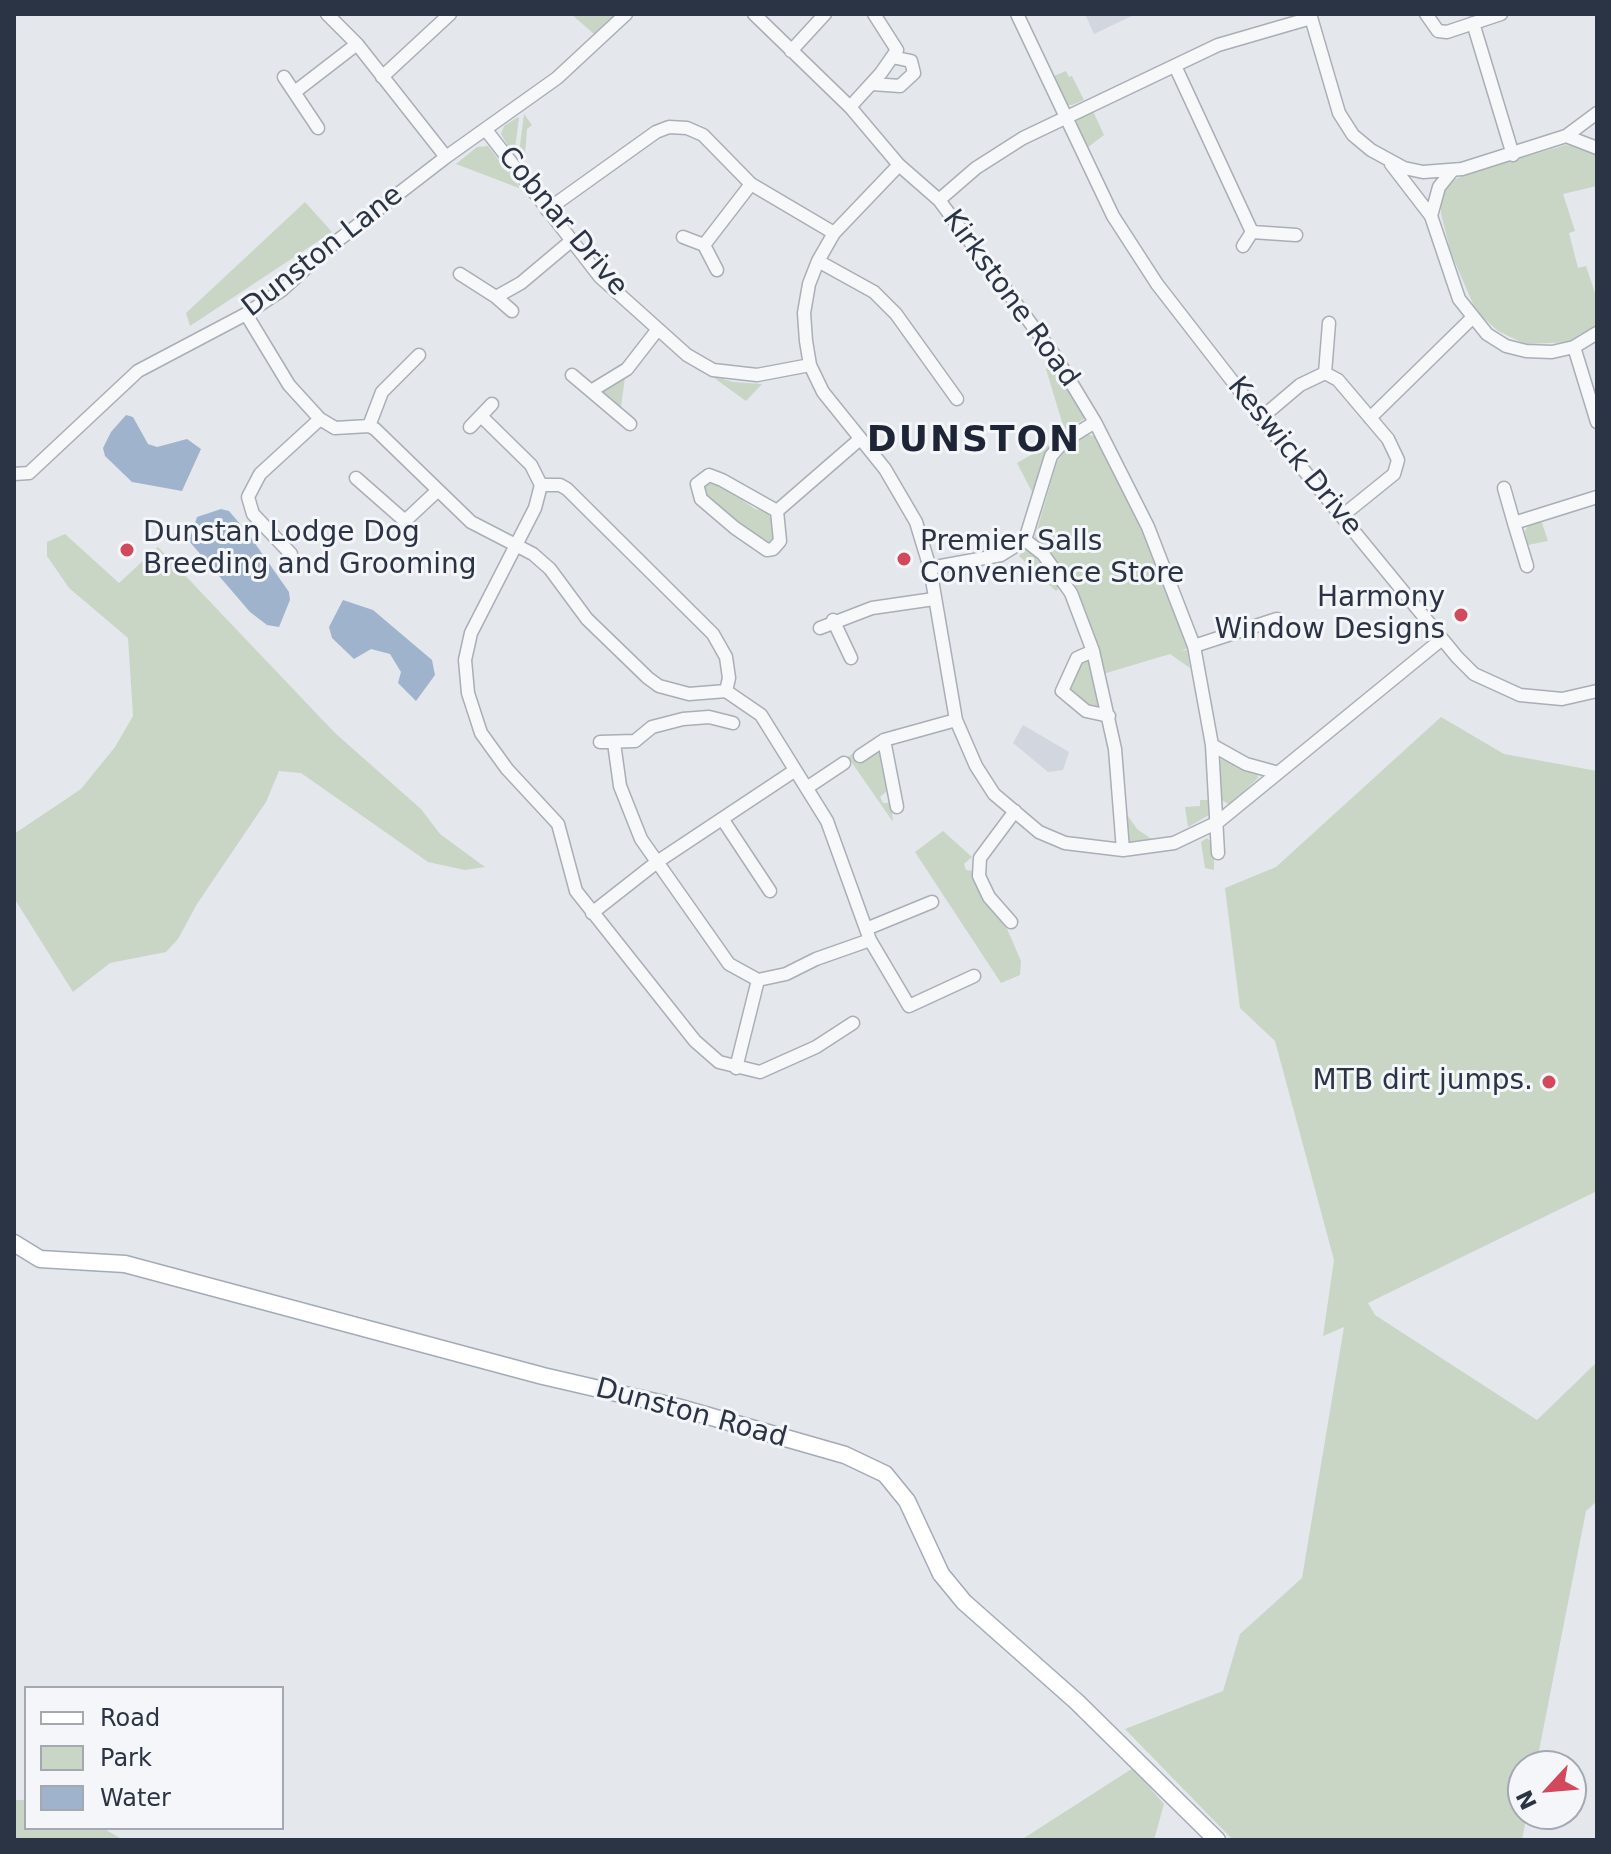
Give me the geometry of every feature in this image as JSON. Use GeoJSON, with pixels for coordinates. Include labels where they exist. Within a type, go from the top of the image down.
{"type":"FeatureCollection","features":[{"type":"Feature","properties":{"kind":"main road","name":"Dunston Road"},"geometry":{"type":"LineString","coordinates":[[14,1243],[40,1259],[125,1264],[499,1365],[677,1407],[845,1455],[885,1474],[907,1501],[941,1574],[964,1602],[1077,1702],[1217,1840]]}},
{"type":"Feature","properties":{"kind":"street"},"geometry":{"type":"LineString","coordinates":[[327,14],[357,44],[446,157]]}},
{"type":"Feature","properties":{"kind":"street"},"geometry":{"type":"LineString","coordinates":[[382,77],[450,14]]}},
{"type":"Feature","properties":{"kind":"street","name":"Dunston Lane"},"geometry":{"type":"LineString","coordinates":[[14,474],[29,473],[138,371],[246,314],[446,157],[557,78],[626,14]]}},
{"type":"Feature","properties":{"kind":"street","name":"Kirkstone Road"},"geometry":{"type":"LineString","coordinates":[[754,14],[850,107],[899,165],[939,200],[1055,356],[1095,422],[1148,527],[1194,646],[1212,745],[1218,853]]}},
{"type":"Feature","properties":{"kind":"street"},"geometry":{"type":"LineString","coordinates":[[791,51],[825,14]]}},
{"type":"Feature","properties":{"kind":"street"},"geometry":{"type":"LineString","coordinates":[[850,107],[897,50],[874,14]]}},
{"type":"Feature","properties":{"kind":"street","name":"Keswick Drive"},"geometry":{"type":"LineString","coordinates":[[1017,14],[1113,216],[1157,284],[1261,418],[1442,639],[1474,674],[1520,695],[1562,699],[1597,691]]}},
{"type":"Feature","properties":{"kind":"street"},"geometry":{"type":"LineString","coordinates":[[1426,14],[1438,31],[1447,32],[1501,14]]}},
{"type":"Feature","properties":{"kind":"street"},"geometry":{"type":"LineString","coordinates":[[939,200],[976,168],[1023,138],[1218,45],[1311,16],[1339,113],[1353,135],[1389,162],[1431,216],[1459,299],[1472,318],[1487,334],[1516,349],[1552,352],[1574,347],[1597,333]]}},
{"type":"Feature","properties":{"kind":"street"},"geometry":{"type":"LineString","coordinates":[[1473,23],[1513,155]]}},
{"type":"Feature","properties":{"kind":"street"},"geometry":{"type":"LineString","coordinates":[[296,91],[357,44]]}},
{"type":"Feature","properties":{"kind":"street"},"geometry":{"type":"LineString","coordinates":[[872,84],[900,86],[914,73],[911,61],[892,57]]}},
{"type":"Feature","properties":{"kind":"street"},"geometry":{"type":"LineString","coordinates":[[1175,66],[1252,232]]}},
{"type":"Feature","properties":{"kind":"street"},"geometry":{"type":"LineString","coordinates":[[284,77],[318,128]]}},
{"type":"Feature","properties":{"kind":"street"},"geometry":{"type":"LineString","coordinates":[[1389,162],[1423,172],[1452,171],[1513,155],[1566,136],[1597,113]]}},
{"type":"Feature","properties":{"kind":"street"},"geometry":{"type":"LineString","coordinates":[[547,210],[656,132],[669,127],[687,128],[703,135],[751,184],[834,233]]}},
{"type":"Feature","properties":{"kind":"street","name":"Cobnar Drive"},"geometry":{"type":"LineString","coordinates":[[486,130],[600,277],[687,355],[713,370],[757,375],[810,365]]}},
{"type":"Feature","properties":{"kind":"street"},"geometry":{"type":"LineString","coordinates":[[1566,136],[1597,148]]}},
{"type":"Feature","properties":{"kind":"street"},"geometry":{"type":"LineString","coordinates":[[899,165],[834,233],[818,261],[809,284],[804,313],[810,365],[832,406],[908,505],[924,540],[956,720],[976,766],[994,794],[1039,832],[1065,843],[1123,850],[1174,843],[1218,822],[1275,772],[1442,639]]}},
{"type":"Feature","properties":{"kind":"street"},"geometry":{"type":"LineString","coordinates":[[1431,216],[1439,187],[1452,171]]}},
{"type":"Feature","properties":{"kind":"street"},"geometry":{"type":"LineString","coordinates":[[704,245],[751,184]]}},
{"type":"Feature","properties":{"kind":"street"},"geometry":{"type":"LineString","coordinates":[[1252,232],[1296,235]]}},
{"type":"Feature","properties":{"kind":"street"},"geometry":{"type":"LineString","coordinates":[[1243,246],[1252,232]]}},
{"type":"Feature","properties":{"kind":"street"},"geometry":{"type":"LineString","coordinates":[[683,237],[704,245],[717,270]]}},
{"type":"Feature","properties":{"kind":"street"},"geometry":{"type":"LineString","coordinates":[[496,297],[521,283],[571,241]]}},
{"type":"Feature","properties":{"kind":"street"},"geometry":{"type":"LineString","coordinates":[[818,261],[874,292],[896,314],[957,399]]}},
{"type":"Feature","properties":{"kind":"street"},"geometry":{"type":"LineString","coordinates":[[460,274],[512,311]]}},
{"type":"Feature","properties":{"kind":"street"},"geometry":{"type":"LineString","coordinates":[[246,314],[289,385],[320,419],[335,428],[369,426],[471,522],[516,545],[550,569],[587,619],[659,686],[689,694],[726,691],[761,715],[794,771],[808,787],[844,864],[868,935],[909,1006],[974,976]]}},
{"type":"Feature","properties":{"kind":"street"},"geometry":{"type":"LineString","coordinates":[[1370,418],[1472,318]]}},
{"type":"Feature","properties":{"kind":"street"},"geometry":{"type":"LineString","coordinates":[[1325,373],[1329,323]]}},
{"type":"Feature","properties":{"kind":"street"},"geometry":{"type":"LineString","coordinates":[[591,391],[627,369],[658,329]]}},
{"type":"Feature","properties":{"kind":"street"},"geometry":{"type":"LineString","coordinates":[[1574,347],[1597,422]]}},
{"type":"Feature","properties":{"kind":"street"},"geometry":{"type":"LineString","coordinates":[[369,426],[377,399],[403,360],[419,355]]}},
{"type":"Feature","properties":{"kind":"street"},"geometry":{"type":"LineString","coordinates":[[919,370],[931,362]]}},
{"type":"Feature","properties":{"kind":"street"},"geometry":{"type":"LineString","coordinates":[[1261,418],[1313,376],[1325,373],[1338,380],[1370,418],[1398,460],[1394,474],[1342,516]]}},
{"type":"Feature","properties":{"kind":"street"},"geometry":{"type":"LineString","coordinates":[[572,375],[630,424]]}},
{"type":"Feature","properties":{"kind":"street"},"geometry":{"type":"LineString","coordinates":[[470,427],[492,404]]}},
{"type":"Feature","properties":{"kind":"street"},"geometry":{"type":"LineString","coordinates":[[481,416],[531,465],[541,485],[535,508],[471,633],[465,660],[468,693],[481,733],[507,769],[558,824],[576,891],[626,949],[695,1041],[719,1062],[760,1072],[816,1047],[853,1023]]}},
{"type":"Feature","properties":{"kind":"street"},"geometry":{"type":"LineString","coordinates":[[291,534],[286,549],[253,514],[248,497],[260,474],[320,419]]}},
{"type":"Feature","properties":{"kind":"street"},"geometry":{"type":"LineString","coordinates":[[930,568],[1001,555],[1025,540],[1051,456],[1063,442],[1095,422]]}},
{"type":"Feature","properties":{"kind":"street"},"geometry":{"type":"LineString","coordinates":[[777,511],[860,439]]}},
{"type":"Feature","properties":{"kind":"street"},"geometry":{"type":"LineString","coordinates":[[709,475],[777,511],[780,541],[773,549],[767,550],[701,499],[697,484],[709,475]]}},
{"type":"Feature","properties":{"kind":"street"},"geometry":{"type":"LineString","coordinates":[[356,478],[405,521],[437,491]]}},
{"type":"Feature","properties":{"kind":"street"},"geometry":{"type":"LineString","coordinates":[[541,485],[560,485],[567,489],[713,634],[729,668],[726,691]]}},
{"type":"Feature","properties":{"kind":"street"},"geometry":{"type":"LineString","coordinates":[[1504,488],[1527,566]]}},
{"type":"Feature","properties":{"kind":"street"},"geometry":{"type":"LineString","coordinates":[[1514,523],[1597,497]]}},
{"type":"Feature","properties":{"kind":"street"},"geometry":{"type":"LineString","coordinates":[[1025,540],[1043,554],[1071,593],[1093,651],[1109,716],[1123,850]]}},
{"type":"Feature","properties":{"kind":"street"},"geometry":{"type":"LineString","coordinates":[[820,628],[833,620],[872,608],[934,599]]}},
{"type":"Feature","properties":{"kind":"street"},"geometry":{"type":"LineString","coordinates":[[1194,646],[1277,619]]}},
{"type":"Feature","properties":{"kind":"street"},"geometry":{"type":"LineString","coordinates":[[833,620],[851,658]]}},
{"type":"Feature","properties":{"kind":"street"},"geometry":{"type":"LineString","coordinates":[[1093,651],[1077,658],[1062,691],[1086,711],[1109,716]]}},
{"type":"Feature","properties":{"kind":"street"},"geometry":{"type":"LineString","coordinates":[[600,742],[635,741],[652,727],[683,719],[709,717],[733,723]]}},
{"type":"Feature","properties":{"kind":"street"},"geometry":{"type":"LineString","coordinates":[[860,756],[884,740],[956,720]]}},
{"type":"Feature","properties":{"kind":"street"},"geometry":{"type":"LineString","coordinates":[[884,740],[897,807]]}},
{"type":"Feature","properties":{"kind":"street"},"geometry":{"type":"LineString","coordinates":[[614,743],[614,763],[627,808],[657,862],[720,955],[758,980],[786,974],[932,902]]}},
{"type":"Feature","properties":{"kind":"street"},"geometry":{"type":"LineString","coordinates":[[1212,745],[1246,764],[1275,772]]}},
{"type":"Feature","properties":{"kind":"street"},"geometry":{"type":"LineString","coordinates":[[808,787],[844,763]]}},
{"type":"Feature","properties":{"kind":"street"},"geometry":{"type":"LineString","coordinates":[[592,913],[657,862],[794,771]]}},
{"type":"Feature","properties":{"kind":"street"},"geometry":{"type":"LineString","coordinates":[[1011,922],[995,905],[979,876],[980,858],[1015,811]]}},
{"type":"Feature","properties":{"kind":"street"},"geometry":{"type":"LineString","coordinates":[[723,820],[770,891]]}},
{"type":"Feature","properties":{"kind":"street"},"geometry":{"type":"LineString","coordinates":[[736,1068],[758,980]]}},
{"type":"Feature","properties":{"kind":"shaded area"},"geometry":{"type":"Polygon","coordinates":[[[1085,14],[1136,14],[1094,34],[1085,14]]]}},
{"type":"Feature","properties":{"kind":"shaded area"},"geometry":{"type":"Polygon","coordinates":[[[1023,725],[1069,752],[1063,770],[1048,772],[1013,743],[1023,725]]]}},
{"type":"Feature","properties":{"kind":"green space"},"geometry":{"type":"Polygon","coordinates":[[[571,14],[616,14],[594,34],[571,14]]]}},
{"type":"Feature","properties":{"kind":"green space"},"geometry":{"type":"Polygon","coordinates":[[[1066,71],[1069,77],[1072,76],[1084,100],[1072,105],[1068,105],[1054,76],[1066,71]]]}},
{"type":"Feature","properties":{"kind":"green space"},"geometry":{"type":"Polygon","coordinates":[[[1093,111],[1104,135],[1087,148],[1076,122],[1079,116],[1093,111]]]}},
{"type":"Feature","properties":{"kind":"green space"},"geometry":{"type":"Polygon","coordinates":[[[524,114],[532,125],[527,129],[525,155],[518,161],[524,114]]]}},
{"type":"Feature","properties":{"kind":"green space"},"geometry":{"type":"Polygon","coordinates":[[[518,117],[514,156],[501,134],[504,126],[518,117]]]}},
{"type":"Feature","properties":{"kind":"green space"},"geometry":{"type":"Polygon","coordinates":[[[1566,145],[1583,146],[1597,155],[1597,186],[1563,194],[1575,231],[1569,233],[1578,268],[1586,266],[1595,293],[1597,325],[1574,342],[1525,344],[1498,331],[1476,311],[1451,253],[1441,214],[1441,194],[1450,182],[1466,174],[1566,145]]]}},
{"type":"Feature","properties":{"kind":"green space"},"geometry":{"type":"Polygon","coordinates":[[[488,146],[519,188],[456,164],[477,147],[488,146]]]}},
{"type":"Feature","properties":{"kind":"green space"},"geometry":{"type":"Polygon","coordinates":[[[305,202],[332,232],[190,326],[186,313],[305,202]]]}},
{"type":"Feature","properties":{"kind":"green space"},"geometry":{"type":"Polygon","coordinates":[[[1049,362],[1085,418],[1065,432],[1046,369],[1049,362]]]}},
{"type":"Feature","properties":{"kind":"green space"},"geometry":{"type":"Polygon","coordinates":[[[710,375],[733,382],[762,384],[746,401],[710,375]]]}},
{"type":"Feature","properties":{"kind":"green space"},"geometry":{"type":"Polygon","coordinates":[[[625,377],[620,414],[600,391],[625,377]]]}},
{"type":"Feature","properties":{"kind":"green space"},"geometry":{"type":"Polygon","coordinates":[[[1087,434],[1096,437],[1156,559],[1189,648],[1181,651],[1187,650],[1190,668],[1170,654],[1103,674],[1093,640],[1034,540],[1057,462],[1070,444],[1087,434]]]}},
{"type":"Feature","properties":{"kind":"green space"},"geometry":{"type":"Polygon","coordinates":[[[1048,445],[1051,447],[1032,492],[1017,463],[1048,445]]]}},
{"type":"Feature","properties":{"kind":"green space"},"geometry":{"type":"Polygon","coordinates":[[[706,483],[722,486],[755,509],[768,512],[777,534],[772,543],[767,544],[705,498],[702,486],[706,483]]]}},
{"type":"Feature","properties":{"kind":"green space"},"geometry":{"type":"Polygon","coordinates":[[[1541,520],[1548,541],[1528,545],[1525,531],[1528,526],[1541,520]]]}},
{"type":"Feature","properties":{"kind":"green space"},"geometry":{"type":"Polygon","coordinates":[[[65,534],[119,583],[158,547],[335,733],[421,809],[440,834],[485,867],[465,870],[428,862],[301,773],[279,771],[266,802],[197,904],[178,939],[166,952],[110,963],[73,992],[14,898],[14,834],[81,789],[115,747],[133,716],[128,638],[69,588],[47,556],[47,542],[65,534]]]}},
{"type":"Feature","properties":{"kind":"green space"},"geometry":{"type":"Polygon","coordinates":[[[1024,550],[1042,562],[1060,587],[1056,591],[1019,556],[1024,550]]]}},
{"type":"Feature","properties":{"kind":"green space"},"geometry":{"type":"Polygon","coordinates":[[[1090,661],[1099,712],[1073,697],[1069,690],[1079,662],[1090,661]]]}},
{"type":"Feature","properties":{"kind":"green space"},"geometry":{"type":"Polygon","coordinates":[[[1441,717],[1504,754],[1597,771],[1597,1191],[1368,1303],[1375,1315],[1537,1420],[1597,1362],[1597,1501],[1586,1511],[1539,1750],[1507,1750],[1507,1830],[1524,1830],[1522,1840],[1233,1840],[1125,1729],[1223,1691],[1240,1634],[1302,1578],[1344,1327],[1323,1336],[1334,1260],[1275,1041],[1240,1008],[1225,888],[1276,867],[1441,717]]]}},
{"type":"Feature","properties":{"kind":"green space"},"geometry":{"type":"Polygon","coordinates":[[[880,750],[888,790],[880,797],[883,803],[891,803],[893,822],[848,757],[853,753],[862,762],[880,750]]]}},
{"type":"Feature","properties":{"kind":"green space"},"geometry":{"type":"Polygon","coordinates":[[[1226,758],[1257,773],[1258,778],[1230,805],[1222,800],[1220,760],[1226,758]]]}},
{"type":"Feature","properties":{"kind":"green space"},"geometry":{"type":"Polygon","coordinates":[[[1200,800],[1209,800],[1209,815],[1188,827],[1185,807],[1200,806],[1200,800]]]}},
{"type":"Feature","properties":{"kind":"green space"},"geometry":{"type":"Polygon","coordinates":[[[1126,813],[1137,829],[1153,840],[1128,843],[1126,813]]]}},
{"type":"Feature","properties":{"kind":"green space"},"geometry":{"type":"Polygon","coordinates":[[[943,831],[972,857],[964,864],[966,870],[973,871],[978,886],[1008,931],[1021,961],[1020,975],[1001,983],[915,852],[943,831]]]}},
{"type":"Feature","properties":{"kind":"green space"},"geometry":{"type":"Polygon","coordinates":[[[1207,838],[1214,845],[1214,870],[1205,868],[1201,842],[1207,838]]]}},
{"type":"Feature","properties":{"kind":"green space"},"geometry":{"type":"Polygon","coordinates":[[[1133,1768],[1164,1804],[1154,1840],[1021,1840],[1133,1768]]]}},
{"type":"Feature","properties":{"kind":"green space"},"geometry":{"type":"Polygon","coordinates":[[[14,1800],[24,1800],[24,1830],[106,1830],[123,1840],[14,1840],[14,1800]]]}},
{"type":"Feature","properties":{"kind":"water"},"geometry":{"type":"Polygon","coordinates":[[[126,415],[133,417],[148,444],[157,447],[187,439],[201,449],[182,491],[132,482],[105,456],[103,448],[111,432],[126,415]]]}},
{"type":"Feature","properties":{"kind":"water"},"geometry":{"type":"Polygon","coordinates":[[[221,509],[229,511],[247,532],[289,592],[290,600],[279,627],[267,625],[250,612],[189,541],[197,517],[221,509]]]}},
{"type":"Feature","properties":{"kind":"water"},"geometry":{"type":"Polygon","coordinates":[[[343,600],[373,610],[432,660],[435,675],[416,701],[398,683],[401,672],[390,654],[371,649],[354,659],[332,638],[329,627],[343,600]]]}},
{"type":"Feature","properties":{"kind":"place","name":"Dunstan Lodge Dog Breeding and Grooming"},"geometry":{"type":"Point","coordinates":[127,550]}},
{"type":"Feature","properties":{"kind":"place","name":"Premier Salls Convenience Store"},"geometry":{"type":"Point","coordinates":[904,559]}},
{"type":"Feature","properties":{"kind":"place","name":"Harmony Window Designs"},"geometry":{"type":"Point","coordinates":[1461,615]}},
{"type":"Feature","properties":{"kind":"place","name":"MTB dirt jumps."},"geometry":{"type":"Point","coordinates":[1549,1082]}},
{"type":"Feature","properties":{"kind":"district","name":"DUNSTON"},"geometry":{"type":"Point","coordinates":[974,442]}}]}
